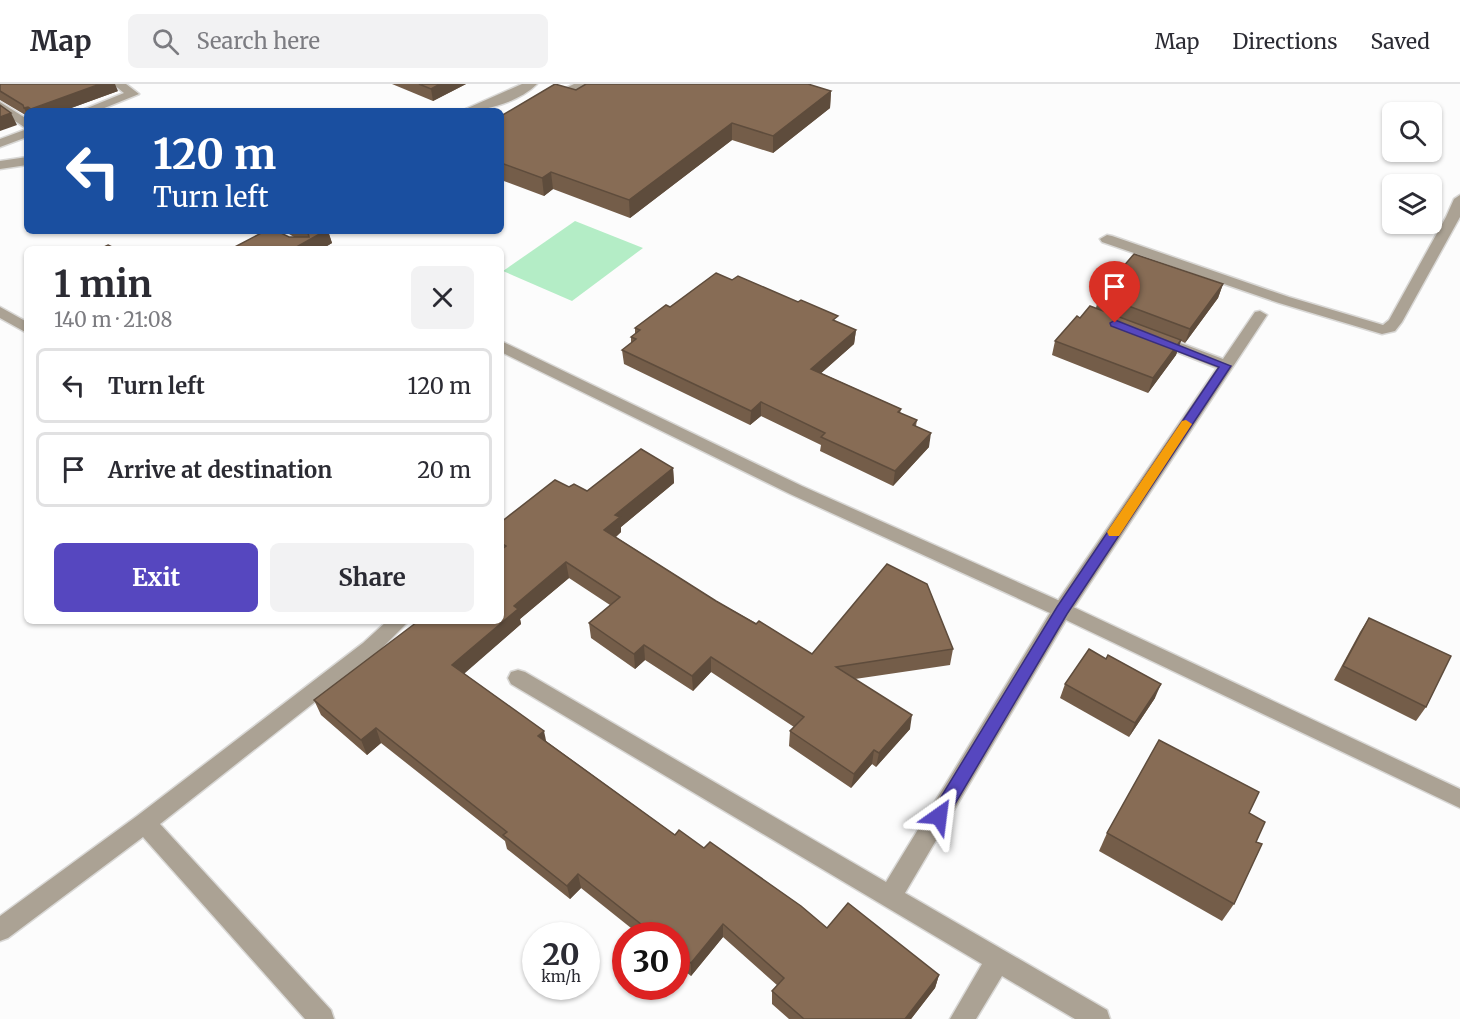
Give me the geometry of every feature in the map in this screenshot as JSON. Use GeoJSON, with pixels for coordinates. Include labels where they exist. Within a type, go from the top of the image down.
{"type":"FeatureCollection","features":[{"type":"Feature","properties":{"kind":"street"},"geometry":{"type":"LineString","coordinates":[[94,108],[133,94],[118,84]]}},
{"type":"Feature","properties":{"kind":"street"},"geometry":{"type":"LineString","coordinates":[[476,108],[500,100],[531,84]]}},
{"type":"Feature","properties":{"kind":"street"},"geometry":{"type":"LineString","coordinates":[[538,104],[583,84]]}},
{"type":"Feature","properties":{"kind":"street"},"geometry":{"type":"LineString","coordinates":[[0,105],[24,123]]}},
{"type":"Feature","properties":{"kind":"street"},"geometry":{"type":"LineString","coordinates":[[0,143],[24,134]]}},
{"type":"Feature","properties":{"kind":"street"},"geometry":{"type":"LineString","coordinates":[[0,165],[24,161]]}},
{"type":"Feature","properties":{"kind":"street"},"geometry":{"type":"LineString","coordinates":[[1107,239],[1284,300],[1382,330],[1390,328],[1395,322],[1456,218],[1460,199]]}},
{"type":"Feature","properties":{"kind":"street"},"geometry":{"type":"LineString","coordinates":[[0,310],[24,327]]}},
{"type":"Feature","properties":{"kind":"street"},"geometry":{"type":"LineString","coordinates":[[890,897],[1062,610],[1260,315]]}},
{"type":"Feature","properties":{"kind":"street"},"geometry":{"type":"LineString","coordinates":[[1137,332],[1226,366]]}},
{"type":"Feature","properties":{"kind":"street"},"geometry":{"type":"LineString","coordinates":[[504,347],[796,490],[1062,610],[1460,799]]}},
{"type":"Feature","properties":{"kind":"street"},"geometry":{"type":"LineString","coordinates":[[0,930],[145,823],[370,648],[396,624]]}},
{"type":"Feature","properties":{"kind":"street"},"geometry":{"type":"LineString","coordinates":[[518,678],[1098,1019]]}},
{"type":"Feature","properties":{"kind":"street"},"geometry":{"type":"LineString","coordinates":[[145,823],[322,1019]]}},
{"type":"Feature","properties":{"kind":"street"},"geometry":{"type":"LineString","coordinates":[[962,1019],[997,961]]}},
{"type":"Feature","properties":{"kind":"green space"},"geometry":{"type":"Polygon","coordinates":[[[575,221],[643,248],[572,301],[504,270],[575,221]]]}},
{"type":"Feature","properties":{"kind":"building"},"geometry":{"type":"Polygon","coordinates":[[[0,84],[100,84],[34,108],[24,108],[23,105],[0,91],[0,84]]]}},
{"type":"Feature","properties":{"kind":"building"},"geometry":{"type":"Polygon","coordinates":[[[419,84],[440,84],[431,89],[419,84]]]}},
{"type":"Feature","properties":{"kind":"building"},"geometry":{"type":"Polygon","coordinates":[[[555,84],[576,90],[586,84],[808,84],[831,91],[773,136],[732,123],[629,200],[551,172],[542,178],[504,164],[504,114],[555,84]]]}},
{"type":"Feature","properties":{"kind":"building"},"geometry":{"type":"Polygon","coordinates":[[[0,105],[11,113],[0,117],[0,105]]]}},
{"type":"Feature","properties":{"kind":"building"},"geometry":{"type":"Polygon","coordinates":[[[259,234],[309,237],[308,234],[320,234],[298,246],[237,246],[259,234]]]}},
{"type":"Feature","properties":{"kind":"building"},"geometry":{"type":"Polygon","coordinates":[[[1134,254],[1223,284],[1190,329],[1099,295],[1134,254]]]}},
{"type":"Feature","properties":{"kind":"building"},"geometry":{"type":"Polygon","coordinates":[[[716,273],[732,280],[738,276],[798,302],[801,300],[838,316],[833,320],[856,330],[811,369],[901,409],[898,412],[917,420],[913,425],[931,433],[895,471],[821,437],[825,433],[761,402],[751,411],[622,350],[636,339],[631,337],[640,330],[635,328],[666,305],[670,307],[716,273]]]}},
{"type":"Feature","properties":{"kind":"building"},"geometry":{"type":"Polygon","coordinates":[[[1090,306],[1181,340],[1153,378],[1055,341],[1077,316],[1080,318],[1090,306]]]}},
{"type":"Feature","properties":{"kind":"building"},"geometry":{"type":"Polygon","coordinates":[[[641,449],[673,468],[615,515],[620,517],[604,530],[716,601],[756,624],[759,621],[812,654],[887,564],[927,584],[953,649],[836,667],[912,715],[879,753],[874,750],[854,774],[790,731],[804,717],[711,657],[692,676],[644,645],[634,654],[589,623],[620,597],[566,562],[514,606],[518,609],[504,621],[504,548],[506,546],[504,545],[504,520],[555,480],[569,487],[574,484],[587,491],[641,449]]]}},
{"type":"Feature","properties":{"kind":"building"},"geometry":{"type":"Polygon","coordinates":[[[1369,618],[1451,656],[1426,707],[1343,666],[1369,618]]]}},
{"type":"Feature","properties":{"kind":"building"},"geometry":{"type":"Polygon","coordinates":[[[414,624],[500,624],[452,665],[544,731],[538,736],[675,835],[679,830],[704,848],[710,842],[801,906],[827,928],[848,903],[939,975],[905,1019],[804,1019],[772,991],[784,978],[723,924],[691,963],[690,922],[638,922],[578,874],[567,886],[503,835],[507,832],[376,728],[361,740],[314,700],[414,624]]]}},
{"type":"Feature","properties":{"kind":"building"},"geometry":{"type":"Polygon","coordinates":[[[1089,649],[1106,659],[1108,655],[1161,684],[1135,723],[1065,684],[1089,649]]]}},
{"type":"Feature","properties":{"kind":"building"},"geometry":{"type":"Polygon","coordinates":[[[1159,740],[1259,792],[1249,813],[1265,822],[1256,842],[1262,844],[1234,904],[1107,833],[1159,740]]]}},
{"type":"Feature","properties":{"kind":"slow traffic"},"geometry":{"type":"LineString","coordinates":[[1114,532],[1186,424]]}},
{"type":"Feature","properties":{"kind":"route"},"geometry":{"type":"LineString","coordinates":[[939,816],[1062,610],[1226,366],[1115,323]]}}]}
